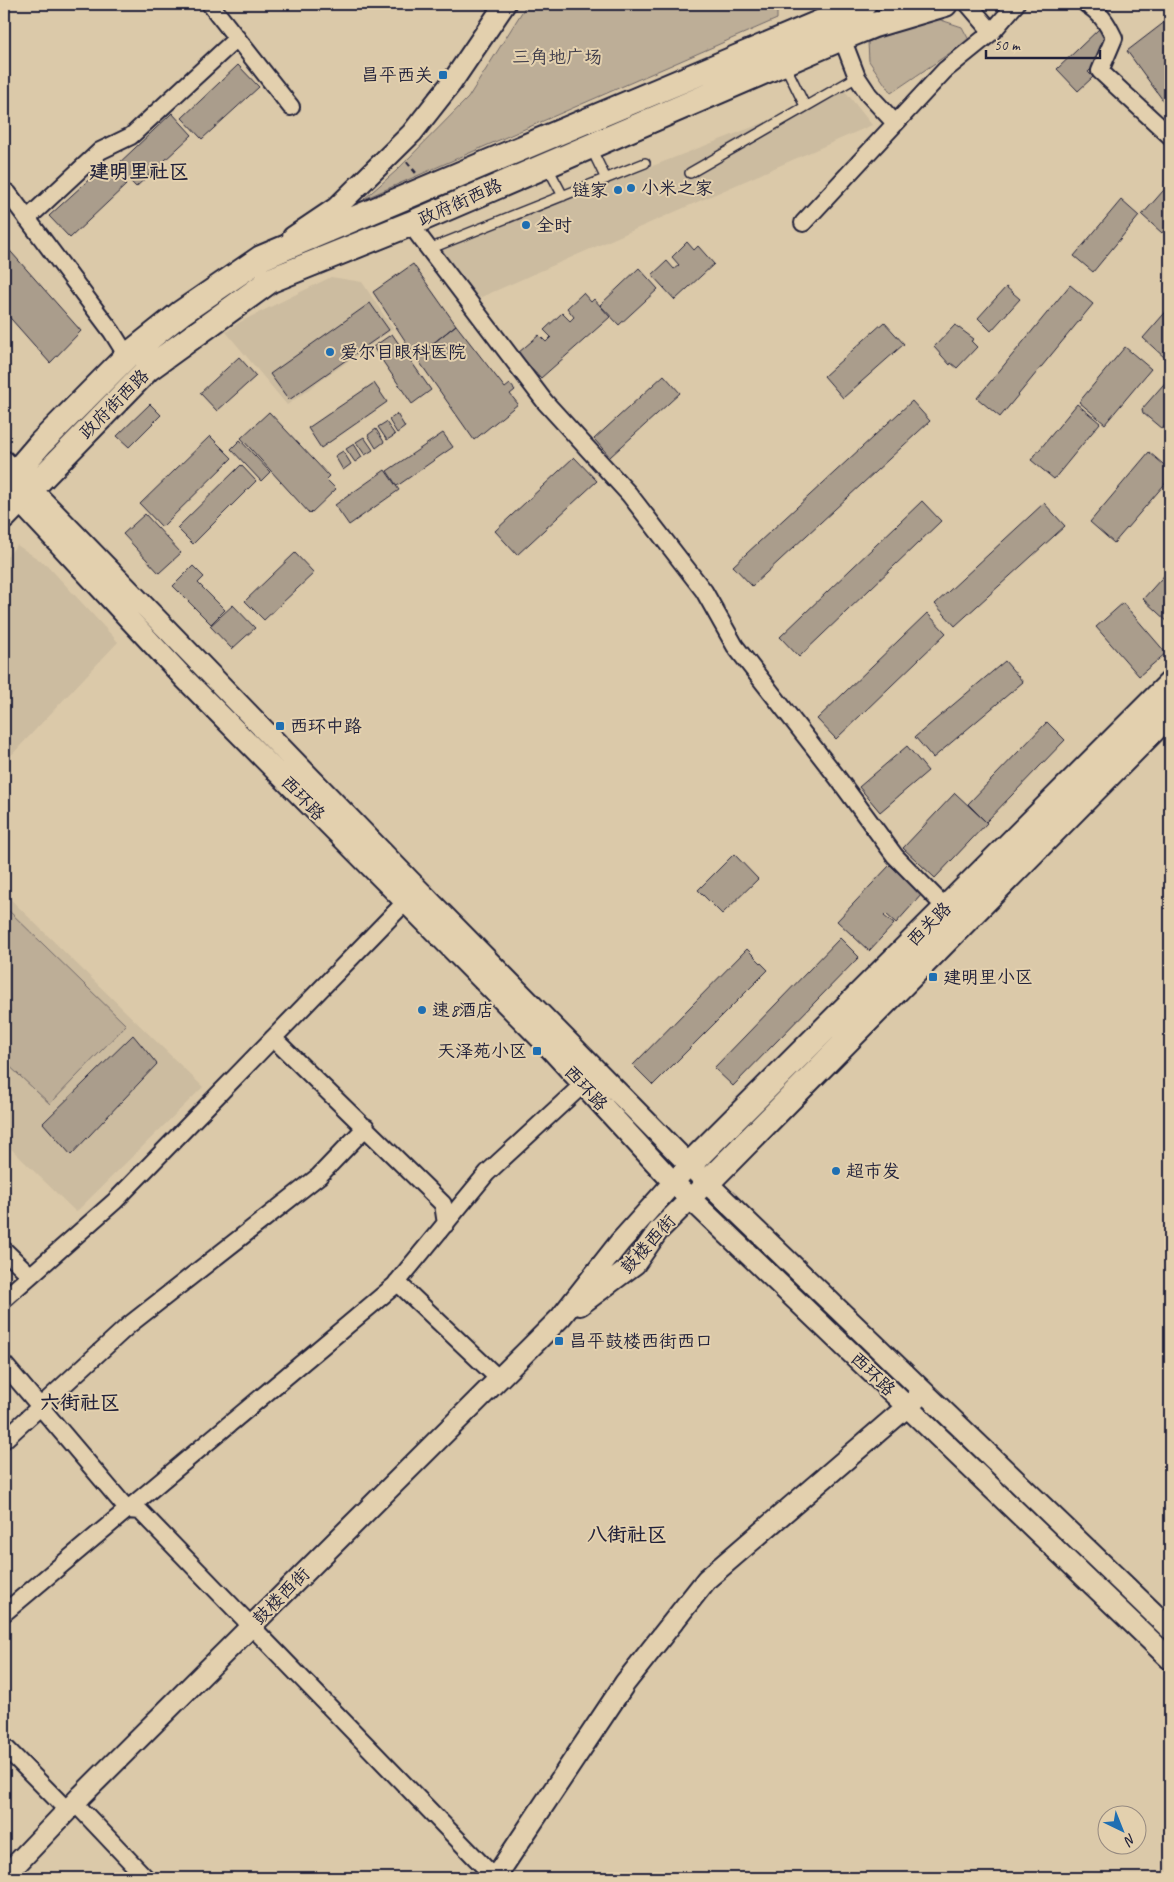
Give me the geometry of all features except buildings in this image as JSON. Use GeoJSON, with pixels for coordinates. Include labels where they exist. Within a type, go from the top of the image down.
{"type":"FeatureCollection","features":[{"type":"Feature","properties":{"kind":"main road","name":"政府街西路"},"geometry":{"type":"LineString","coordinates":[[11,487],[40,443],[128,356],[182,313],[261,258],[857,4]]}},
{"type":"Feature","properties":{"kind":"main road","name":"政府街西路"},"geometry":{"type":"LineString","coordinates":[[11,487],[148,369],[271,280],[410,224],[866,28],[945,4]]}},
{"type":"Feature","properties":{"kind":"main road","name":"西关路"},"geometry":{"type":"LineString","coordinates":[[690,1165],[945,907],[1170,684]]}},
{"type":"Feature","properties":{"kind":"main road","name":"西关路"},"geometry":{"type":"LineString","coordinates":[[699,1191],[1170,713]]}},
{"type":"Feature","properties":{"kind":"street"},"geometry":{"type":"LineString","coordinates":[[210,4],[291,107]]}},
{"type":"Feature","properties":{"kind":"street"},"geometry":{"type":"LineString","coordinates":[[261,258],[336,208],[395,152],[436,105],[505,4]]}},
{"type":"Feature","properties":{"kind":"street"},"geometry":{"type":"LineString","coordinates":[[857,4],[866,28]]}},
{"type":"Feature","properties":{"kind":"street"},"geometry":{"type":"LineString","coordinates":[[968,4],[992,32]]}},
{"type":"Feature","properties":{"kind":"street"},"geometry":{"type":"LineString","coordinates":[[803,223],[946,70],[992,32],[1016,4]]}},
{"type":"Feature","properties":{"kind":"street"},"geometry":{"type":"LineString","coordinates":[[1086,4],[1096,10],[1107,22],[1114,38],[1100,72],[1170,136]]}},
{"type":"Feature","properties":{"kind":"street"},"geometry":{"type":"LineString","coordinates":[[27,219],[100,151],[131,136],[237,38]]}},
{"type":"Feature","properties":{"kind":"street"},"geometry":{"type":"LineString","coordinates":[[842,38],[856,77],[869,95],[895,123]]}},
{"type":"Feature","properties":{"kind":"street"},"geometry":{"type":"LineString","coordinates":[[8,193],[128,356]]}},
{"type":"Feature","properties":{"kind":"street"},"geometry":{"type":"LineString","coordinates":[[410,224],[545,402],[629,494],[704,591],[735,646],[838,777],[895,856],[945,907]]}},
{"type":"Feature","properties":{"kind":"street","name":"西环路"},"geometry":{"type":"LineString","coordinates":[[11,487],[411,896],[673,1182],[699,1191],[925,1391],[1170,1629]]}},
{"type":"Feature","properties":{"kind":"street"},"geometry":{"type":"LineString","coordinates":[[4,1299],[115,1201],[411,896]]}},
{"type":"Feature","properties":{"kind":"street","name":"西环路"},"geometry":{"type":"LineString","coordinates":[[411,896],[598,1070],[690,1165],[699,1191],[907,1407],[1170,1659]]}},
{"type":"Feature","properties":{"kind":"street"},"geometry":{"type":"LineString","coordinates":[[273,1038],[366,1126],[443,1204],[446,1224]]}},
{"type":"Feature","properties":{"kind":"street"},"geometry":{"type":"LineString","coordinates":[[4,1613],[397,1282],[487,1173],[598,1070]]}},
{"type":"Feature","properties":{"kind":"street"},"geometry":{"type":"LineString","coordinates":[[4,1440],[130,1325],[319,1176],[366,1126]]}},
{"type":"Feature","properties":{"kind":"street","name":"鼓楼西街"},"geometry":{"type":"LineString","coordinates":[[4,1877],[250,1627],[562,1317],[620,1242],[690,1165]]}},
{"type":"Feature","properties":{"kind":"street","name":"鼓楼西街"},"geometry":{"type":"LineString","coordinates":[[562,1317],[635,1264],[658,1231],[699,1191]]}},
{"type":"Feature","properties":{"kind":"street"},"geometry":{"type":"LineString","coordinates":[[4,1250],[30,1275]]}},
{"type":"Feature","properties":{"kind":"street"},"geometry":{"type":"LineString","coordinates":[[397,1282],[499,1380]]}},
{"type":"Feature","properties":{"kind":"street"},"geometry":{"type":"LineString","coordinates":[[4,1364],[128,1510],[140,1511],[250,1627],[495,1878],[625,1683],[707,1579],[925,1391]]}},
{"type":"Feature","properties":{"kind":"street"},"geometry":{"type":"LineString","coordinates":[[4,1746],[146,1878]]}},
{"type":"Feature","properties":{"kind":"lane"},"geometry":{"type":"LineString","coordinates":[[784,62],[805,106]]}},
{"type":"Feature","properties":{"kind":"lane"},"geometry":{"type":"LineString","coordinates":[[690,173],[856,77]]}},
{"type":"Feature","properties":{"kind":"lane"},"geometry":{"type":"LineString","coordinates":[[590,146],[606,179]]}},
{"type":"Feature","properties":{"kind":"lane"},"geometry":{"type":"LineString","coordinates":[[428,250],[645,163]]}},
{"type":"Feature","properties":{"kind":"lane"},"geometry":{"type":"LineString","coordinates":[[546,165],[563,196]]}},
{"type":"Feature","properties":{"kind":"path"},"geometry":{"type":"LineString","coordinates":[[406,161],[418,176]]}},
{"type":"Feature","properties":{"kind":"shaded area"},"geometry":{"type":"Polygon","coordinates":[[[845,91],[872,125],[470,302],[437,250],[845,91]]]}},
{"type":"Feature","properties":{"kind":"shaded area"},"geometry":{"type":"Polygon","coordinates":[[[331,277],[362,282],[393,329],[287,405],[226,332],[240,322],[331,277]]]}},
{"type":"Feature","properties":{"kind":"shaded area"},"geometry":{"type":"Polygon","coordinates":[[[17,545],[47,565],[118,642],[4,763],[4,560],[17,545]]]}},
{"type":"Feature","properties":{"kind":"shaded area"},"geometry":{"type":"Polygon","coordinates":[[[4,893],[203,1087],[76,1212],[4,1142],[4,893]]]}},
{"type":"Feature","properties":{"kind":"green space","name":"三角地广场"},"geometry":{"type":"Polygon","coordinates":[[[527,4],[777,4],[777,19],[364,199],[396,171],[468,98],[527,4]]]}},
{"type":"Feature","properties":{"kind":"green space"},"geometry":{"type":"Polygon","coordinates":[[[932,17],[962,27],[969,40],[891,93],[869,61],[868,42],[932,17]]]}},
{"type":"Feature","properties":{"kind":"green space"},"geometry":{"type":"Polygon","coordinates":[[[4,906],[126,1025],[50,1104],[4,1061],[4,906]]]}},
{"type":"Feature","properties":{"kind":"place","name":"昌平西关"},"geometry":{"type":"Point","coordinates":[443,75]}},
{"type":"Feature","properties":{"kind":"place","name":"小米之家"},"geometry":{"type":"Point","coordinates":[631,188]}},
{"type":"Feature","properties":{"kind":"place","name":"链家"},"geometry":{"type":"Point","coordinates":[618,190]}},
{"type":"Feature","properties":{"kind":"place","name":"全时"},"geometry":{"type":"Point","coordinates":[526,225]}},
{"type":"Feature","properties":{"kind":"place","name":"爱尔目眼科医院"},"geometry":{"type":"Point","coordinates":[330,352]}},
{"type":"Feature","properties":{"kind":"place","name":"西环中路"},"geometry":{"type":"Point","coordinates":[280,726]}},
{"type":"Feature","properties":{"kind":"place","name":"建明里小区"},"geometry":{"type":"Point","coordinates":[933,977]}},
{"type":"Feature","properties":{"kind":"place","name":"速8酒店"},"geometry":{"type":"Point","coordinates":[422,1010]}},
{"type":"Feature","properties":{"kind":"place","name":"天泽苑小区"},"geometry":{"type":"Point","coordinates":[537,1051]}},
{"type":"Feature","properties":{"kind":"place","name":"超市发"},"geometry":{"type":"Point","coordinates":[836,1171]}},
{"type":"Feature","properties":{"kind":"place","name":"昌平鼓楼西街西口"},"geometry":{"type":"Point","coordinates":[559,1341]}},
{"type":"Feature","properties":{"kind":"district","name":"建明里社区"},"geometry":{"type":"Point","coordinates":[139,171]}},
{"type":"Feature","properties":{"kind":"district","name":"六街社区"},"geometry":{"type":"Point","coordinates":[80,1402]}},
{"type":"Feature","properties":{"kind":"district","name":"八街社区"},"geometry":{"type":"Point","coordinates":[627,1534]}}]}
